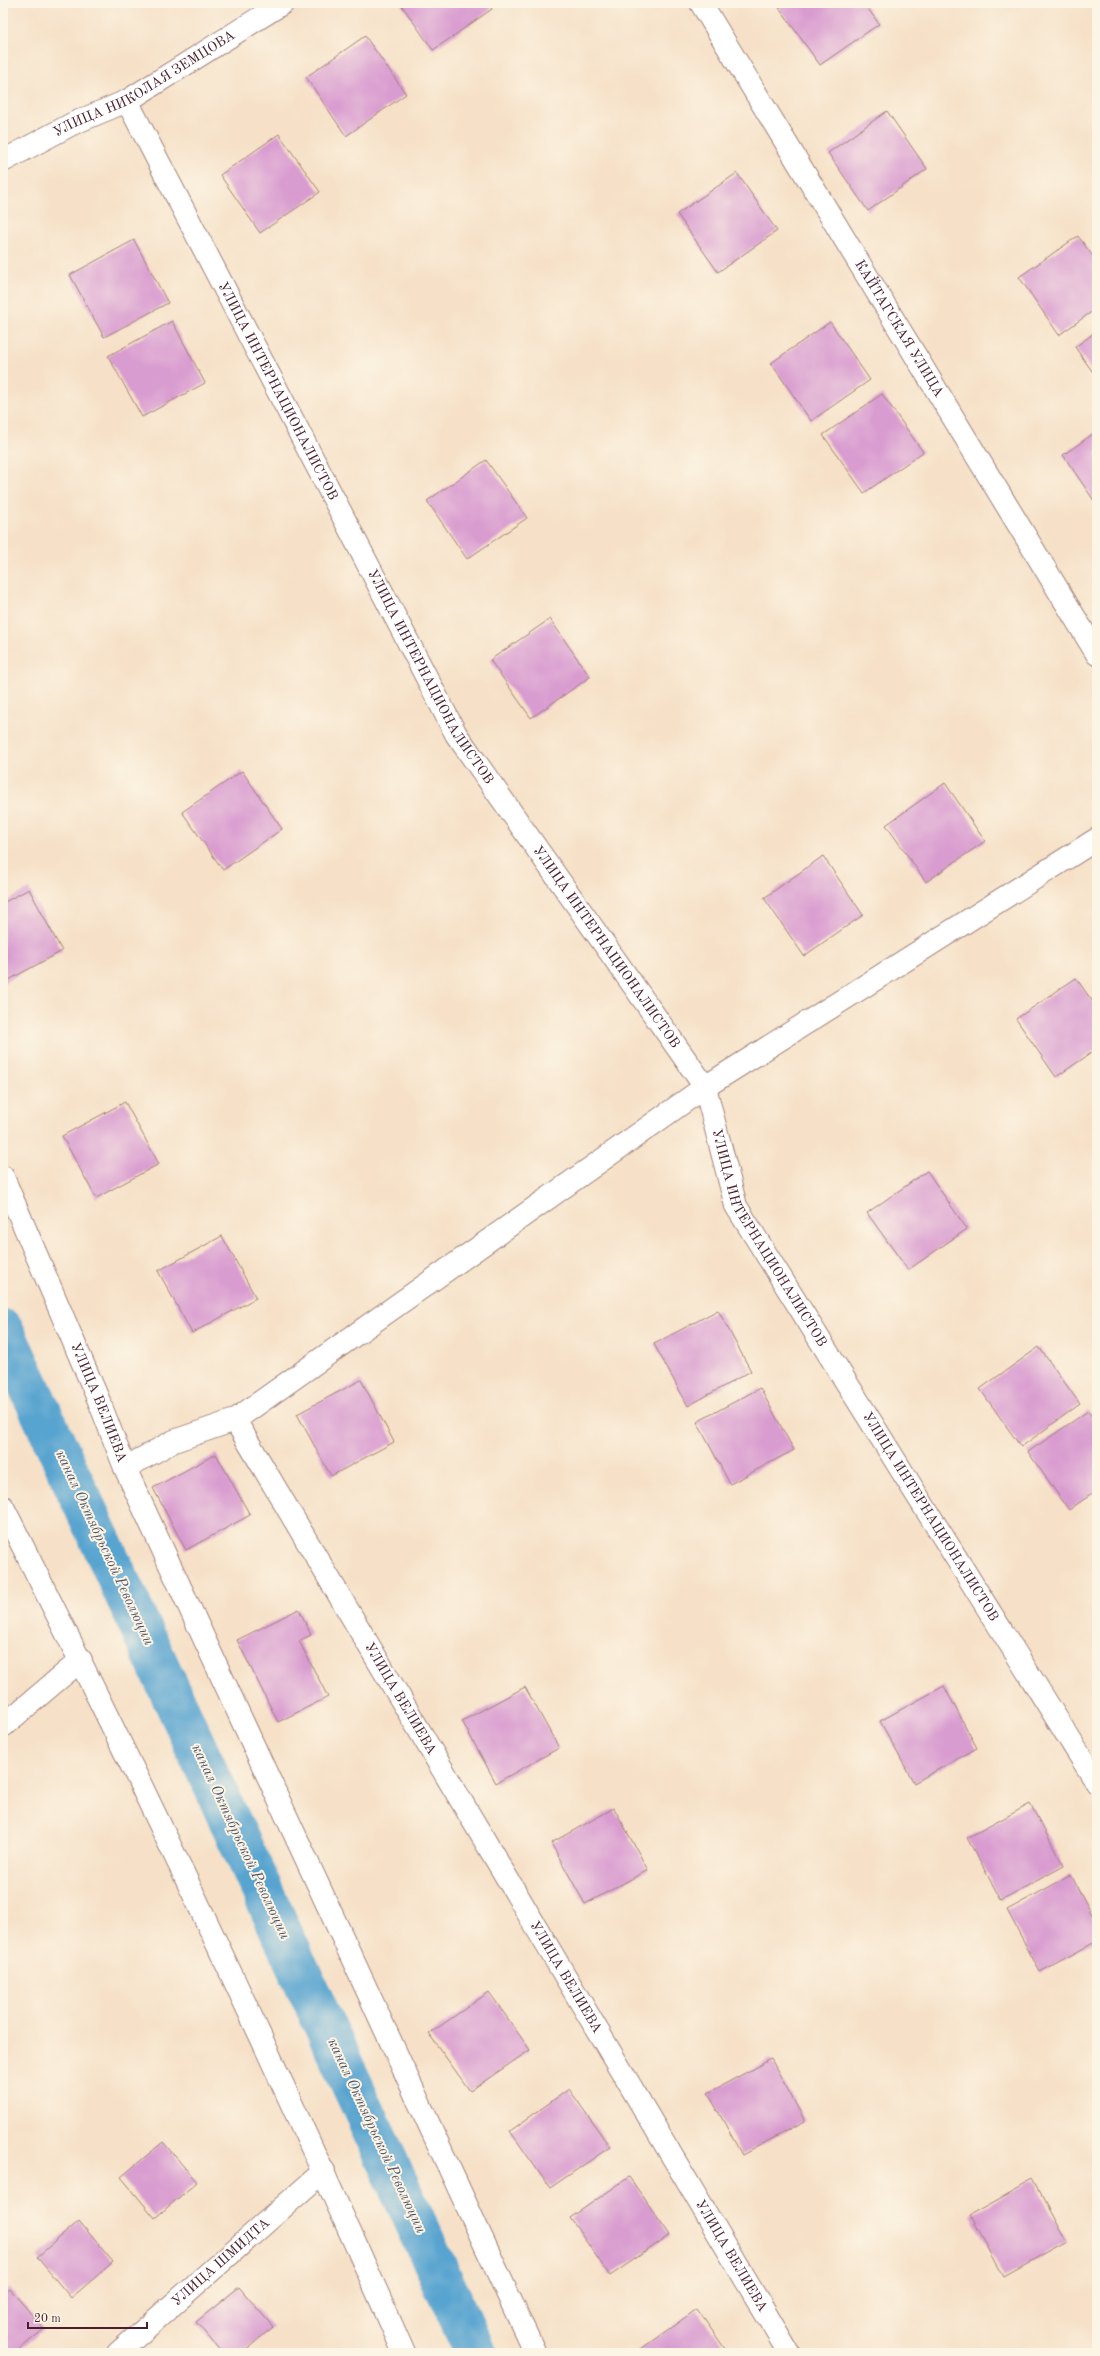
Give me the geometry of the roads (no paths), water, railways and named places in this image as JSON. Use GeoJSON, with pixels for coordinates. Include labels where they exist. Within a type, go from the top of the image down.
{"type":"FeatureCollection","features":[{"type":"Feature","properties":{"kind":"street","name":"УЛИЦА НИКОЛАЯ ЗЕМЦОВА"},"geometry":{"type":"LineString","coordinates":[[3,161],[72,124],[127,101],[283,3]]}},
{"type":"Feature","properties":{"kind":"street","name":"КАЙТАГСКАЯ УЛИЦА"},"geometry":{"type":"LineString","coordinates":[[701,3],[1097,654]]}},
{"type":"Feature","properties":{"kind":"street","name":"УЛИЦА ИНТЕРНАЦИОНАЛИСТОВ"},"geometry":{"type":"LineString","coordinates":[[127,101],[456,734],[705,1087],[736,1206],[1097,1783]]}},
{"type":"Feature","properties":{"kind":"street"},"geometry":{"type":"LineString","coordinates":[[235,1420],[705,1087],[1097,839]]}},
{"type":"Feature","properties":{"kind":"street","name":"УЛИЦА ВЕЛИЕВА"},"geometry":{"type":"LineString","coordinates":[[3,1177],[96,1394],[125,1468],[174,1441],[235,1420],[789,2353]]}},
{"type":"Feature","properties":{"kind":"street"},"geometry":{"type":"LineString","coordinates":[[125,1468],[535,2353]]}},
{"type":"Feature","properties":{"kind":"street"},"geometry":{"type":"LineString","coordinates":[[3,1507],[81,1660],[324,2171],[404,2353]]}},
{"type":"Feature","properties":{"kind":"street"},"geometry":{"type":"LineString","coordinates":[[3,1726],[81,1660]]}},
{"type":"Feature","properties":{"kind":"street","name":"УЛИЦА ШМИДТА"},"geometry":{"type":"LineString","coordinates":[[118,2353],[324,2171]]}},
{"type":"Feature","properties":{"kind":"waterway","name":"канал Октябрьской Революции"},"geometry":{"type":"LineString","coordinates":[[3,1330],[476,2353]]}}]}
